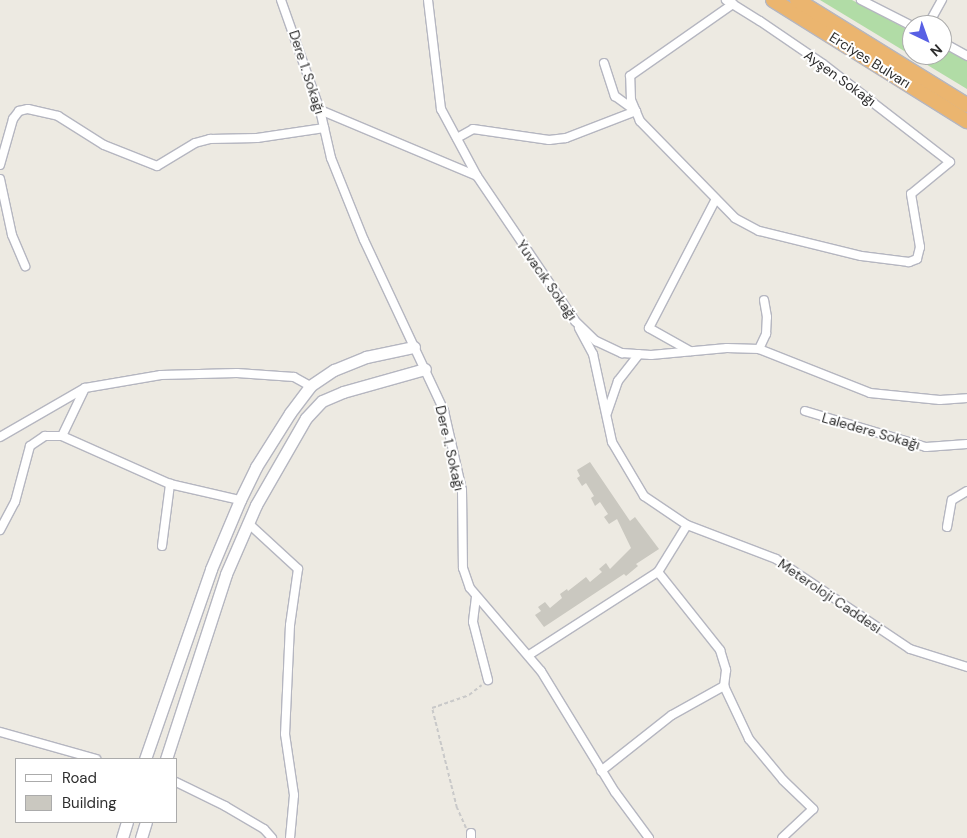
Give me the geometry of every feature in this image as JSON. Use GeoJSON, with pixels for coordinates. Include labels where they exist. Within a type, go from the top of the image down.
{"type":"FeatureCollection","features":[{"type":"Feature","properties":{"kind":"highway","name":"Erciyes Bulvarı"},"geometry":{"type":"LineString","coordinates":[[772,0],[967,121]]}},
{"type":"Feature","properties":{"kind":"highway","name":"Erciyes Bulvarı"},"geometry":{"type":"LineString","coordinates":[[797,0],[967,105]]}},
{"type":"Feature","properties":{"kind":"street","name":"Dere 1. Sokağı"},"geometry":{"type":"LineString","coordinates":[[281,0],[320,110],[331,158],[364,240],[444,411],[462,490],[463,568],[476,597],[529,655],[560,699],[601,771],[647,837]]}},
{"type":"Feature","properties":{"kind":"street","name":"Yuvacık Sokağı"},"geometry":{"type":"LineString","coordinates":[[428,0],[441,109],[477,176],[575,321],[596,341],[622,353],[639,354],[759,349],[870,393],[940,400],[967,398]]}},
{"type":"Feature","properties":{"kind":"street"},"geometry":{"type":"LineString","coordinates":[[861,0],[902,21]]}},
{"type":"Feature","properties":{"kind":"street"},"geometry":{"type":"LineString","coordinates":[[934,15],[942,0]]}},
{"type":"Feature","properties":{"kind":"street"},"geometry":{"type":"LineString","coordinates":[[690,351],[649,328],[716,199],[640,122],[631,100],[630,76],[729,2]]}},
{"type":"Feature","properties":{"kind":"street","name":"Ayşen Sokağı"},"geometry":{"type":"LineString","coordinates":[[716,199],[736,218],[759,231],[861,256],[910,262],[917,259],[920,252],[911,194],[950,162],[823,64],[729,2]]}},
{"type":"Feature","properties":{"kind":"street"},"geometry":{"type":"LineString","coordinates":[[952,48],[967,56]]}},
{"type":"Feature","properties":{"kind":"street"},"geometry":{"type":"LineString","coordinates":[[604,63],[615,96],[636,111]]}},
{"type":"Feature","properties":{"kind":"street"},"geometry":{"type":"LineString","coordinates":[[0,165],[13,119],[18,111],[28,108],[58,116],[104,145],[157,166],[195,143],[210,139],[258,138],[324,128]]}},
{"type":"Feature","properties":{"kind":"street"},"geometry":{"type":"LineString","coordinates":[[320,110],[477,176]]}},
{"type":"Feature","properties":{"kind":"street"},"geometry":{"type":"LineString","coordinates":[[457,138],[473,129],[548,140],[566,138],[636,111]]}},
{"type":"Feature","properties":{"kind":"street"},"geometry":{"type":"LineString","coordinates":[[0,179],[12,235],[25,266]]}},
{"type":"Feature","properties":{"kind":"street"},"geometry":{"type":"LineString","coordinates":[[759,349],[766,334],[767,317],[764,300]]}},
{"type":"Feature","properties":{"kind":"street"},"geometry":{"type":"LineString","coordinates":[[575,321],[593,354],[607,414]]}},
{"type":"Feature","properties":{"kind":"street"},"geometry":{"type":"LineString","coordinates":[[146,758],[211,569],[256,467],[310,386],[334,370],[366,357],[414,347]]}},
{"type":"Feature","properties":{"kind":"street"},"geometry":{"type":"LineString","coordinates":[[607,414],[618,381],[639,354]]}},
{"type":"Feature","properties":{"kind":"street"},"geometry":{"type":"LineString","coordinates":[[166,758],[226,574],[248,523],[306,418],[322,401],[343,392],[425,369]]}},
{"type":"Feature","properties":{"kind":"street"},"geometry":{"type":"LineString","coordinates":[[0,437],[85,388],[161,375],[237,372],[294,377],[310,386]]}},
{"type":"Feature","properties":{"kind":"street"},"geometry":{"type":"LineString","coordinates":[[62,436],[85,388]]}},
{"type":"Feature","properties":{"kind":"street","name":"Laledere Sokağı"},"geometry":{"type":"LineString","coordinates":[[805,411],[926,447],[967,444]]}},
{"type":"Feature","properties":{"kind":"street","name":"Meteroloji Caddesi"},"geometry":{"type":"LineString","coordinates":[[607,414],[612,442],[644,496],[687,524],[776,559],[910,649],[967,667]]}},
{"type":"Feature","properties":{"kind":"street"},"geometry":{"type":"LineString","coordinates":[[0,530],[15,502],[30,446],[45,436],[62,436],[170,484],[240,500]]}},
{"type":"Feature","properties":{"kind":"street"},"geometry":{"type":"LineString","coordinates":[[162,546],[170,484]]}},
{"type":"Feature","properties":{"kind":"street"},"geometry":{"type":"LineString","coordinates":[[947,527],[952,500],[967,491]]}},
{"type":"Feature","properties":{"kind":"street"},"geometry":{"type":"LineString","coordinates":[[248,523],[298,570],[290,625],[285,734],[294,795],[290,838]]}},
{"type":"Feature","properties":{"kind":"street"},"geometry":{"type":"LineString","coordinates":[[529,655],[658,572],[687,524]]}},
{"type":"Feature","properties":{"kind":"street"},"geometry":{"type":"LineString","coordinates":[[658,572],[720,650],[726,670],[724,686],[749,739],[783,780],[814,809],[782,838]]}},
{"type":"Feature","properties":{"kind":"street"},"geometry":{"type":"LineString","coordinates":[[476,597],[473,622],[488,680]]}},
{"type":"Feature","properties":{"kind":"street"},"geometry":{"type":"LineString","coordinates":[[601,771],[672,715],[724,686]]}},
{"type":"Feature","properties":{"kind":"street"},"geometry":{"type":"LineString","coordinates":[[0,732],[92,758]]}},
{"type":"Feature","properties":{"kind":"street"},"geometry":{"type":"LineString","coordinates":[[178,783],[226,806],[264,829],[272,838]]}},
{"type":"Feature","properties":{"kind":"street"},"geometry":{"type":"LineString","coordinates":[[122,838],[127,823]]}},
{"type":"Feature","properties":{"kind":"street"},"geometry":{"type":"LineString","coordinates":[[141,838],[146,823]]}},
{"type":"Feature","properties":{"kind":"path"},"geometry":{"type":"LineString","coordinates":[[471,836],[459,815],[432,708],[469,695],[488,680]]}},
{"type":"Feature","properties":{"kind":"green space"},"geometry":{"type":"Polygon","coordinates":[[[820,0],[852,0],[902,27],[902,50],[820,0]]]}},
{"type":"Feature","properties":{"kind":"green space"},"geometry":{"type":"Polygon","coordinates":[[[952,52],[967,60],[967,89],[927,65],[952,65],[952,52]]]}},
{"type":"Feature","properties":{"kind":"building"},"geometry":{"type":"Polygon","coordinates":[[[590,462],[630,521],[635,517],[659,549],[636,564],[638,566],[626,576],[624,574],[544,627],[535,615],[541,611],[538,607],[545,602],[550,608],[562,598],[560,594],[567,589],[568,591],[586,577],[590,582],[602,572],[599,569],[606,563],[610,569],[631,548],[617,519],[609,524],[604,517],[608,514],[600,502],[595,506],[591,498],[594,496],[586,483],[582,486],[577,478],[580,476],[577,470],[590,462]]]}}]}
